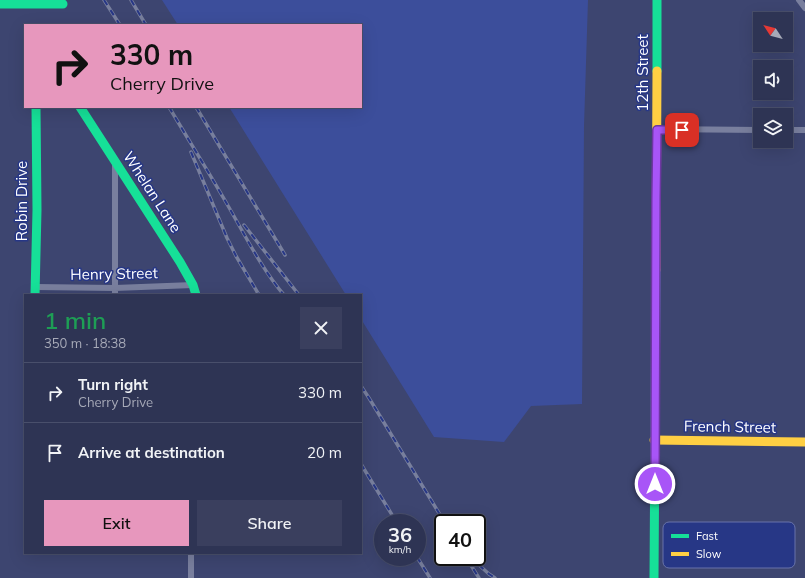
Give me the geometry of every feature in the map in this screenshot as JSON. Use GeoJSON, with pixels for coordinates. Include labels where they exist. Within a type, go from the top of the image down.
{"type":"FeatureCollection","features":[{"type":"Feature","properties":{"kind":"street","name":"12th Street"},"geometry":{"type":"LineString","coordinates":[[654,578],[657,0]]}},
{"type":"Feature","properties":{"kind":"street"},"geometry":{"type":"LineString","coordinates":[[799,0],[805,8]]}},
{"type":"Feature","properties":{"kind":"street"},"geometry":{"type":"LineString","coordinates":[[0,4],[63,4]]}},
{"type":"Feature","properties":{"kind":"street","name":"Robin Drive"},"geometry":{"type":"LineString","coordinates":[[35,291],[37,210],[36,108]]}},
{"type":"Feature","properties":{"kind":"street","name":"Whelan Lane"},"geometry":{"type":"LineString","coordinates":[[81,108],[180,262],[193,285],[196,294]]}},
{"type":"Feature","properties":{"kind":"street"},"geometry":{"type":"LineString","coordinates":[[657,130],[753,130]]}},
{"type":"Feature","properties":{"kind":"street"},"geometry":{"type":"LineString","coordinates":[[793,130],[805,130]]}},
{"type":"Feature","properties":{"kind":"street"},"geometry":{"type":"LineString","coordinates":[[115,162],[115,294]]}},
{"type":"Feature","properties":{"kind":"street","name":"Henry Street"},"geometry":{"type":"LineString","coordinates":[[35,291],[193,285]]}},
{"type":"Feature","properties":{"kind":"street","name":"French Street"},"geometry":{"type":"LineString","coordinates":[[654,440],[805,442]]}},
{"type":"Feature","properties":{"kind":"street"},"geometry":{"type":"LineString","coordinates":[[191,554],[191,578]]}},
{"type":"Feature","properties":{"kind":"shaded area"},"geometry":{"type":"Polygon","coordinates":[[[162,0],[588,0],[584,126],[582,404],[531,406],[504,442],[434,437],[362,321],[362,294],[345,294],[230,108],[362,108],[362,24],[177,24],[162,0]]]}},
{"type":"Feature","properties":{"kind":"railway"},"geometry":{"type":"LineString","coordinates":[[104,0],[119,24]]}},
{"type":"Feature","properties":{"kind":"railway"},"geometry":{"type":"LineString","coordinates":[[131,0],[145,24]]}},
{"type":"Feature","properties":{"kind":"railway"},"geometry":{"type":"LineString","coordinates":[[170,108],[261,263],[283,294]]}},
{"type":"Feature","properties":{"kind":"railway"},"geometry":{"type":"LineString","coordinates":[[197,108],[285,255]]}},
{"type":"Feature","properties":{"kind":"railway"},"geometry":{"type":"LineString","coordinates":[[191,152],[227,238],[258,294]]}},
{"type":"Feature","properties":{"kind":"railway"},"geometry":{"type":"LineString","coordinates":[[244,225],[298,294]]}},
{"type":"Feature","properties":{"kind":"railway"},"geometry":{"type":"LineString","coordinates":[[362,388],[440,514]]}},
{"type":"Feature","properties":{"kind":"railway"},"geometry":{"type":"LineString","coordinates":[[362,466],[392,514]]}},
{"type":"Feature","properties":{"kind":"railway"},"geometry":{"type":"LineString","coordinates":[[423,566],[430,578]]}},
{"type":"Feature","properties":{"kind":"railway"},"geometry":{"type":"LineString","coordinates":[[471,566],[479,578]]}},
{"type":"Feature","properties":{"kind":"railway"},"geometry":{"type":"LineString","coordinates":[[480,566],[495,578]]}},
{"type":"Feature","properties":{"kind":"traffic: fast"},"geometry":{"type":"LineString","coordinates":[[657,0],[657,71]]}},
{"type":"Feature","properties":{"kind":"traffic: fast"},"geometry":{"type":"LineString","coordinates":[[0,4],[63,4]]}},
{"type":"Feature","properties":{"kind":"traffic: fast"},"geometry":{"type":"LineString","coordinates":[[35,294],[37,210],[36,108]]}},
{"type":"Feature","properties":{"kind":"traffic: fast"},"geometry":{"type":"LineString","coordinates":[[81,108],[180,262],[193,285],[196,294]]}},
{"type":"Feature","properties":{"kind":"traffic: fast"},"geometry":{"type":"LineString","coordinates":[[654,578],[656,270]]}},
{"type":"Feature","properties":{"kind":"traffic: slow"},"geometry":{"type":"LineString","coordinates":[[656,270],[657,71]]}},
{"type":"Feature","properties":{"kind":"traffic: slow"},"geometry":{"type":"LineString","coordinates":[[654,440],[805,442]]}},
{"type":"Feature","properties":{"kind":"route"},"geometry":{"type":"LineString","coordinates":[[655,484],[654,425],[657,130],[682,130]]}}]}
